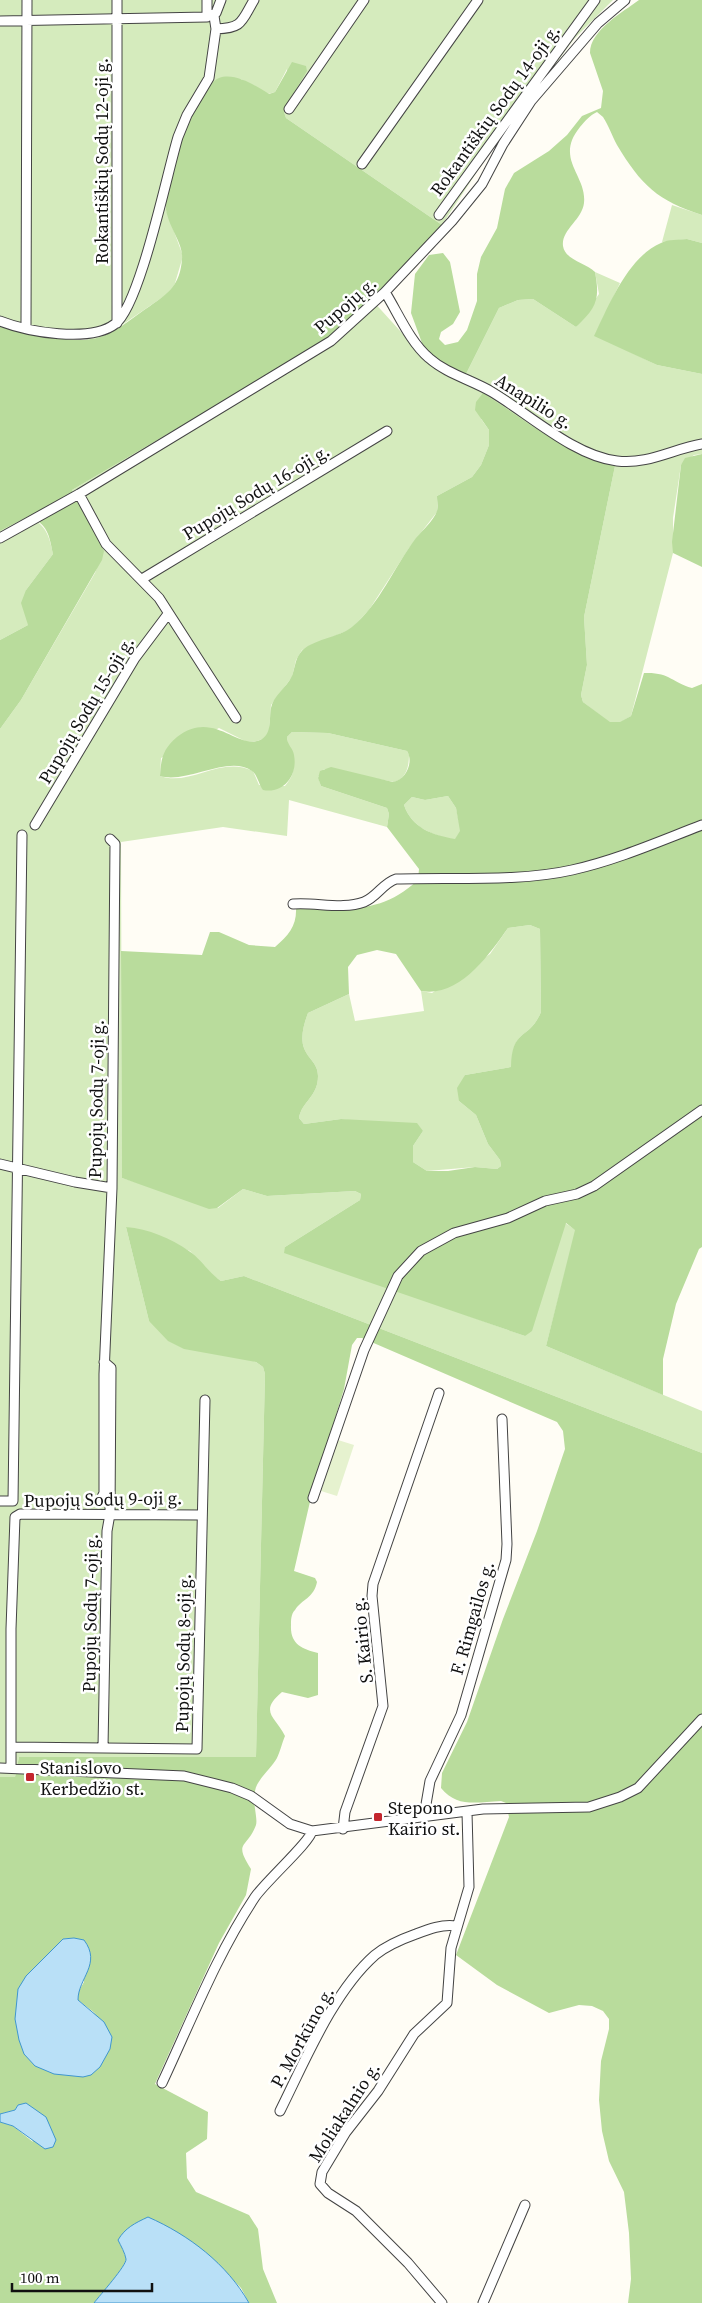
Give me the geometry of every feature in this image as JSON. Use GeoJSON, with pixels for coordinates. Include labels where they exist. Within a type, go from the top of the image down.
{"type":"FeatureCollection","features":[{"type":"Feature","properties":{"kind":"street"},"geometry":{"type":"LineString","coordinates":[[26,328],[27,0]]}},
{"type":"Feature","properties":{"kind":"street","name":"Rokantiškių Sodų 12-oji g."},"geometry":{"type":"LineString","coordinates":[[117,0],[117,323]]}},
{"type":"Feature","properties":{"kind":"street"},"geometry":{"type":"LineString","coordinates":[[0,321],[26,328],[63,334],[104,331],[117,323],[134,294],[178,137],[187,114],[209,78],[216,29],[210,16],[207,0]]}},
{"type":"Feature","properties":{"kind":"street"},"geometry":{"type":"LineString","coordinates":[[210,16],[221,0]]}},
{"type":"Feature","properties":{"kind":"street"},"geometry":{"type":"LineString","coordinates":[[216,29],[231,29],[239,25],[254,0]]}},
{"type":"Feature","properties":{"kind":"street"},"geometry":{"type":"LineString","coordinates":[[289,109],[364,0]]}},
{"type":"Feature","properties":{"kind":"street"},"geometry":{"type":"LineString","coordinates":[[362,164],[478,0]]}},
{"type":"Feature","properties":{"kind":"street","name":"Rokantiškių Sodų 14-oji g."},"geometry":{"type":"LineString","coordinates":[[439,215],[595,0]]}},
{"type":"Feature","properties":{"kind":"street","name":"Pupojų g."},"geometry":{"type":"LineString","coordinates":[[0,538],[79,494],[331,341],[385,292],[438,236],[482,184],[503,144],[531,101],[598,23],[625,0]]}},
{"type":"Feature","properties":{"kind":"street"},"geometry":{"type":"LineString","coordinates":[[0,21],[210,16]]}},
{"type":"Feature","properties":{"kind":"street","name":"Anapilio g."},"geometry":{"type":"LineString","coordinates":[[385,292],[417,345],[428,358],[445,369],[491,392],[570,443],[603,459],[633,462],[702,444]]}},
{"type":"Feature","properties":{"kind":"street","name":"Pupojų Sodų 16-oji g."},"geometry":{"type":"LineString","coordinates":[[142,580],[387,431]]}},
{"type":"Feature","properties":{"kind":"street"},"geometry":{"type":"LineString","coordinates":[[79,494],[106,544],[159,598],[236,718]]}},
{"type":"Feature","properties":{"kind":"street","name":"Pupojų Sodų 15-oji g."},"geometry":{"type":"LineString","coordinates":[[35,825],[135,658],[168,614]]}},
{"type":"Feature","properties":{"kind":"street"},"geometry":{"type":"LineString","coordinates":[[293,904],[352,905],[365,902],[388,882],[396,879],[513,876],[571,870],[633,852],[702,825]]}},
{"type":"Feature","properties":{"kind":"street"},"geometry":{"type":"LineString","coordinates":[[0,1501],[13,1501],[22,835]]}},
{"type":"Feature","properties":{"kind":"street","name":"Pupojų Sodų 7-oji g."},"geometry":{"type":"LineString","coordinates":[[101,1499],[104,1493],[104,1362],[112,1188],[115,844],[110,839]]}},
{"type":"Feature","properties":{"kind":"street"},"geometry":{"type":"LineString","coordinates":[[314,1498],[364,1350],[398,1276],[421,1251],[454,1233],[508,1218],[545,1200],[577,1194],[594,1186],[702,1110]]}},
{"type":"Feature","properties":{"kind":"street"},"geometry":{"type":"LineString","coordinates":[[0,1164],[75,1182],[112,1188]]}},
{"type":"Feature","properties":{"kind":"street","name":"Pupojų Sodų 7-oji g."},"geometry":{"type":"LineString","coordinates":[[103,1747],[107,1531],[110,1514],[111,1368],[104,1362]]}},
{"type":"Feature","properties":{"kind":"street","name":"S. Kairio g."},"geometry":{"type":"LineString","coordinates":[[343,1829],[345,1812],[383,1706],[372,1596],[374,1584],[439,1393]]}},
{"type":"Feature","properties":{"kind":"street","name":"Pupojų Sodų 8-oji g."},"geometry":{"type":"LineString","coordinates":[[11,1747],[197,1750],[205,1400]]}},
{"type":"Feature","properties":{"kind":"street","name":"F. Rimgailos g."},"geometry":{"type":"LineString","coordinates":[[424,1816],[424,1806],[430,1781],[461,1715],[506,1560],[502,1419]]}},
{"type":"Feature","properties":{"kind":"street","name":"Pupojų Sodų 9-oji g."},"geometry":{"type":"LineString","coordinates":[[11,1768],[11,1629],[15,1517],[20,1514],[202,1515]]}},
{"type":"Feature","properties":{"kind":"street"},"geometry":{"type":"LineString","coordinates":[[0,1768],[163,1774],[199,1779],[232,1788],[251,1796],[290,1824],[312,1831],[343,1829],[424,1816],[501,1808],[533,1810],[589,1808],[620,1797],[638,1788],[702,1719]]}},
{"type":"Feature","properties":{"kind":"street"},"geometry":{"type":"LineString","coordinates":[[456,1926],[463,1912],[469,1887],[467,1812]]}},
{"type":"Feature","properties":{"kind":"street"},"geometry":{"type":"LineString","coordinates":[[162,2083],[243,1916],[261,1889],[308,1842],[312,1831]]}},
{"type":"Feature","properties":{"kind":"street","name":"Moliakalnio g."},"geometry":{"type":"LineString","coordinates":[[442,2303],[408,2264],[356,2211],[328,2193],[320,2184],[322,2172],[346,2132],[378,2091],[414,2034],[443,2010],[449,1997],[451,1948],[456,1926]]}},
{"type":"Feature","properties":{"kind":"street","name":"P. Morkūno g."},"geometry":{"type":"LineString","coordinates":[[280,2111],[328,2017],[358,1973],[376,1955],[391,1945],[433,1928],[456,1926]]}},
{"type":"Feature","properties":{"kind":"street"},"geometry":{"type":"LineString","coordinates":[[483,2303],[525,2204]]}},
{"type":"Feature","properties":{"kind":"green space"},"geometry":{"type":"Polygon","coordinates":[[[0,0],[613,0],[574,39],[484,161],[442,225],[286,118],[284,112],[286,106],[287,69],[275,92],[268,94],[241,79],[218,79],[210,87],[184,129],[165,207],[183,256],[173,290],[116,329],[92,339],[57,338],[0,327],[0,0]]]}},
{"type":"Feature","properties":{"kind":"green space"},"geometry":{"type":"Polygon","coordinates":[[[639,0],[702,0],[702,215],[674,204],[652,190],[634,171],[617,145],[603,117],[597,112],[592,115],[580,127],[573,138],[570,148],[573,167],[584,193],[584,203],[580,215],[565,235],[563,246],[568,255],[595,272],[597,296],[593,308],[576,327],[533,299],[518,300],[499,308],[465,376],[442,363],[429,353],[422,343],[411,313],[415,274],[429,255],[443,253],[450,262],[460,312],[453,324],[441,332],[439,339],[445,345],[458,342],[467,330],[477,301],[477,274],[481,257],[497,228],[505,189],[514,173],[549,151],[567,135],[582,116],[601,108],[603,91],[590,53],[591,45],[595,37],[608,22],[639,0]]]}},
{"type":"Feature","properties":{"kind":"green space"},"geometry":{"type":"Polygon","coordinates":[[[292,62],[306,66],[307,71],[286,106],[284,112],[286,118],[442,225],[372,300],[326,339],[299,357],[72,490],[104,551],[102,560],[21,700],[0,729],[0,640],[28,625],[21,603],[26,590],[53,554],[47,531],[40,523],[29,516],[0,531],[0,327],[53,338],[94,339],[117,329],[168,292],[179,275],[182,252],[169,221],[165,204],[166,194],[186,130],[202,97],[219,78],[225,77],[238,78],[269,94],[275,92],[292,62]]]}},
{"type":"Feature","properties":{"kind":"green space"},"geometry":{"type":"Polygon","coordinates":[[[672,205],[702,215],[702,243],[687,239],[662,242],[672,205]]]}},
{"type":"Feature","properties":{"kind":"green space"},"geometry":{"type":"Polygon","coordinates":[[[687,239],[702,243],[702,374],[657,365],[594,336],[621,283],[639,259],[649,250],[664,242],[687,239]]]}},
{"type":"Feature","properties":{"kind":"green space"},"geometry":{"type":"Polygon","coordinates":[[[595,272],[620,283],[595,335],[657,365],[702,374],[702,454],[694,455],[681,465],[673,518],[673,553],[631,716],[621,722],[610,723],[583,702],[581,695],[587,665],[584,617],[615,466],[600,463],[481,419],[489,430],[489,445],[481,465],[472,477],[437,496],[437,512],[409,548],[369,610],[351,629],[302,650],[296,660],[292,677],[271,705],[269,732],[265,738],[247,742],[219,728],[161,758],[160,776],[183,778],[217,768],[241,767],[253,771],[259,785],[285,786],[293,773],[293,762],[287,737],[292,732],[328,733],[407,751],[409,759],[406,772],[394,782],[324,769],[318,777],[321,786],[387,808],[389,814],[387,827],[289,800],[287,836],[223,827],[121,842],[122,1178],[218,1208],[243,1189],[267,1196],[355,1191],[361,1194],[360,1200],[285,1247],[525,1336],[565,1223],[576,1230],[546,1346],[702,1411],[702,1453],[244,1276],[221,1281],[209,1273],[190,1251],[126,1227],[149,1321],[256,1362],[263,1367],[265,1374],[256,1758],[19,1757],[15,1777],[0,1777],[0,729],[21,700],[95,573],[103,551],[72,490],[299,357],[326,339],[372,300],[412,344],[422,343],[429,353],[465,376],[499,308],[518,300],[533,299],[576,327],[599,294],[595,272]]]}},
{"type":"Feature","properties":{"kind":"green space"},"geometry":{"type":"Polygon","coordinates":[[[483,393],[563,445],[580,454],[615,466],[584,617],[587,665],[581,695],[583,702],[610,722],[620,722],[631,716],[644,673],[660,674],[692,688],[702,684],[702,1247],[699,1249],[676,1304],[663,1359],[663,1395],[546,1346],[575,1230],[566,1223],[532,1331],[525,1336],[284,1253],[285,1247],[360,1200],[361,1194],[355,1191],[267,1196],[243,1189],[217,1208],[209,1209],[122,1178],[121,951],[202,955],[210,932],[219,932],[249,945],[275,947],[291,930],[295,920],[296,907],[346,908],[375,905],[390,900],[404,892],[418,880],[419,869],[387,827],[389,814],[387,808],[321,786],[318,778],[320,771],[331,767],[393,782],[398,781],[408,770],[410,760],[407,751],[328,733],[292,732],[287,737],[294,755],[294,769],[288,782],[277,789],[271,790],[263,790],[254,772],[243,767],[220,767],[171,777],[160,776],[161,764],[169,746],[177,737],[190,729],[214,728],[244,740],[253,741],[262,739],[265,736],[269,729],[272,704],[292,676],[296,661],[301,652],[311,644],[347,630],[362,618],[379,596],[408,549],[433,518],[437,511],[437,496],[472,477],[481,465],[489,445],[489,430],[475,410],[476,402],[483,393]],[[448,796],[425,800],[412,797],[404,805],[412,819],[424,829],[431,833],[455,839],[460,831],[456,808],[448,796]],[[530,925],[508,928],[492,950],[472,972],[448,988],[435,991],[421,991],[396,954],[377,950],[357,955],[348,967],[349,994],[308,1013],[305,1022],[302,1035],[303,1044],[306,1052],[315,1064],[318,1076],[313,1094],[303,1107],[299,1118],[304,1124],[341,1119],[417,1123],[423,1131],[413,1146],[413,1162],[427,1171],[448,1171],[475,1167],[497,1169],[501,1166],[500,1160],[488,1144],[476,1115],[459,1101],[457,1088],[465,1075],[511,1067],[514,1046],[536,1021],[541,1012],[540,929],[530,925]]]}},
{"type":"Feature","properties":{"kind":"green space"},"geometry":{"type":"Polygon","coordinates":[[[702,454],[702,567],[673,553],[672,542],[681,465],[685,458],[702,454]]]}},
{"type":"Feature","properties":{"kind":"green space"},"geometry":{"type":"Polygon","coordinates":[[[28,516],[39,523],[46,531],[53,554],[26,590],[28,625],[0,640],[0,531],[28,516]]]}},
{"type":"Feature","properties":{"kind":"green space"},"geometry":{"type":"Polygon","coordinates":[[[448,796],[456,808],[461,831],[455,840],[438,836],[418,825],[404,805],[412,797],[425,800],[448,796]]]}},
{"type":"Feature","properties":{"kind":"green space"},"geometry":{"type":"Polygon","coordinates":[[[530,925],[540,929],[541,1012],[536,1021],[518,1040],[513,1054],[512,1067],[465,1075],[459,1101],[476,1115],[488,1144],[500,1160],[501,1166],[497,1169],[475,1167],[427,1171],[413,1162],[413,1146],[423,1131],[341,1119],[304,1124],[299,1118],[303,1107],[313,1094],[318,1076],[315,1064],[306,1052],[302,1039],[308,1013],[349,994],[355,1021],[424,1011],[421,991],[432,993],[490,954],[508,928],[530,925]]]}},
{"type":"Feature","properties":{"kind":"green space"},"geometry":{"type":"Polygon","coordinates":[[[126,1227],[151,1232],[182,1246],[221,1281],[244,1276],[702,1453],[702,2303],[628,2303],[631,2279],[629,2233],[624,2192],[609,2161],[602,2131],[599,2100],[601,2061],[609,2029],[609,2019],[603,2011],[592,2006],[579,2005],[549,2013],[497,1985],[456,1955],[509,1817],[506,1803],[501,1801],[476,1803],[454,1799],[441,1788],[442,1773],[467,1722],[503,1619],[537,1531],[565,1449],[563,1431],[557,1422],[362,1338],[357,1338],[352,1345],[344,1389],[312,1493],[294,1571],[315,1578],[317,1582],[311,1595],[294,1612],[291,1631],[298,1645],[318,1653],[318,1695],[308,1698],[282,1692],[271,1705],[271,1714],[285,1736],[277,1758],[258,1782],[255,1791],[256,1825],[242,1849],[251,1869],[246,1895],[219,1943],[155,2084],[208,2112],[207,2139],[186,2153],[187,2178],[196,2192],[249,2215],[258,2229],[263,2269],[277,2303],[249,2303],[241,2288],[206,2253],[119,2240],[126,2259],[125,2263],[94,2303],[0,2303],[0,2122],[13,2126],[33,2142],[18,2105],[15,2110],[0,2114],[0,1777],[15,1777],[19,1757],[256,1757],[265,1374],[263,1367],[256,1362],[184,1349],[168,1341],[149,1321],[126,1227]],[[74,1938],[63,1939],[26,1976],[96,2014],[78,2000],[78,1992],[84,1982],[74,1938]]]}},
{"type":"Feature","properties":{"kind":"green space"},"geometry":{"type":"Polygon","coordinates":[[[338,1440],[354,1445],[337,1496],[321,1491],[338,1440]]]}},
{"type":"Feature","properties":{"kind":"water"},"geometry":{"type":"Polygon","coordinates":[[[74,1938],[84,1940],[91,1956],[78,2000],[104,2022],[112,2037],[110,2049],[100,2067],[91,2075],[83,2077],[54,2074],[35,2066],[24,2054],[15,2019],[18,1989],[26,1976],[63,1939],[74,1938]]]}},
{"type":"Feature","properties":{"kind":"water"},"geometry":{"type":"Polygon","coordinates":[[[26,2103],[46,2117],[56,2140],[53,2147],[45,2149],[13,2126],[0,2122],[0,2114],[15,2110],[18,2105],[26,2103]]]}},
{"type":"Feature","properties":{"kind":"water"},"geometry":{"type":"Polygon","coordinates":[[[148,2217],[178,2233],[206,2252],[230,2276],[249,2303],[94,2303],[125,2262],[125,2254],[118,2240],[131,2226],[148,2217]]]}},
{"type":"Feature","properties":{"kind":"place","name":"Stanislovo Kerbedžio st."},"geometry":{"type":"Point","coordinates":[30,1777]}},
{"type":"Feature","properties":{"kind":"place","name":"Stepono Kairio st."},"geometry":{"type":"Point","coordinates":[378,1817]}}]}
